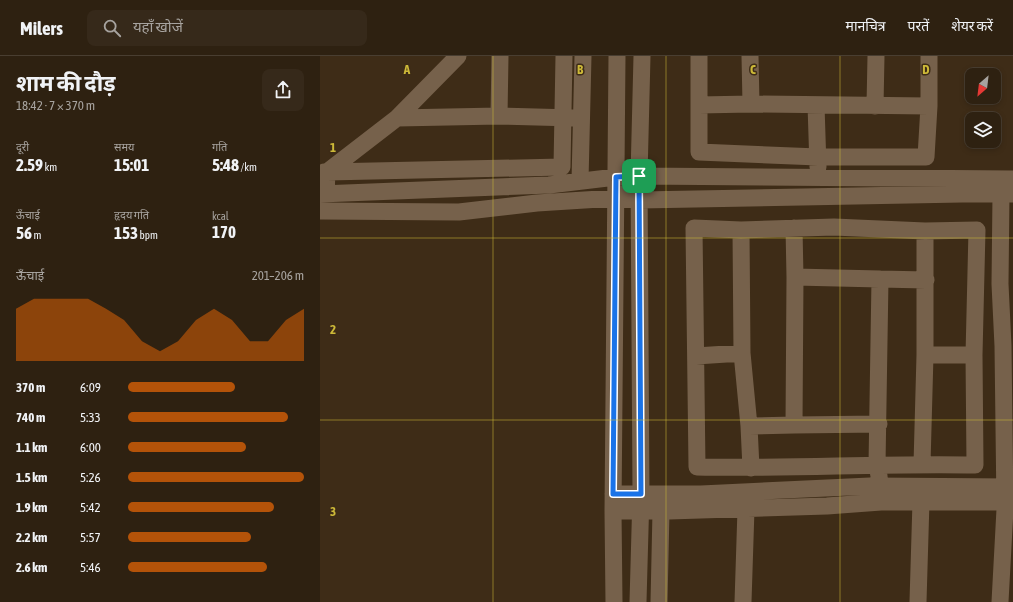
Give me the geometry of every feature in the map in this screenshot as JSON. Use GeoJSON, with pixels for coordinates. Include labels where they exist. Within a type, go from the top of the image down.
{"type":"FeatureCollection","features":[{"type":"Feature","properties":{"kind":"street"},"geometry":{"type":"LineString","coordinates":[[323,172],[397,118],[458,56]]}},
{"type":"Feature","properties":{"kind":"street"},"geometry":{"type":"LineString","coordinates":[[499,116],[500,56]]}},
{"type":"Feature","properties":{"kind":"street"},"geometry":{"type":"LineString","coordinates":[[323,172],[562,167],[564,56]]}},
{"type":"Feature","properties":{"kind":"street"},"geometry":{"type":"LineString","coordinates":[[580,182],[583,56]]}},
{"type":"Feature","properties":{"kind":"street"},"geometry":{"type":"LineString","coordinates":[[614,602],[613,503],[617,56]]}},
{"type":"Feature","properties":{"kind":"street"},"geometry":{"type":"LineString","coordinates":[[638,602],[641,511],[639,176],[642,56]]}},
{"type":"Feature","properties":{"kind":"street"},"geometry":{"type":"LineString","coordinates":[[699,56],[699,152],[818,157],[926,157],[929,106],[929,56]]}},
{"type":"Feature","properties":{"kind":"street"},"geometry":{"type":"LineString","coordinates":[[750,56],[751,104]]}},
{"type":"Feature","properties":{"kind":"street"},"geometry":{"type":"LineString","coordinates":[[876,56],[876,106]]}},
{"type":"Feature","properties":{"kind":"street"},"geometry":{"type":"LineString","coordinates":[[699,105],[751,104],[929,106]]}},
{"type":"Feature","properties":{"kind":"street"},"geometry":{"type":"LineString","coordinates":[[816,105],[819,178]]}},
{"type":"Feature","properties":{"kind":"street"},"geometry":{"type":"LineString","coordinates":[[397,118],[499,116],[562,118],[582,117]]}},
{"type":"Feature","properties":{"kind":"street"},"geometry":{"type":"LineString","coordinates":[[549,185],[550,168]]}},
{"type":"Feature","properties":{"kind":"street"},"geometry":{"type":"LineString","coordinates":[[323,172],[323,194],[549,185],[616,177],[639,176],[1013,179]]}},
{"type":"Feature","properties":{"kind":"street"},"geometry":{"type":"LineString","coordinates":[[320,211],[459,212],[537,203],[616,198],[640,200],[1007,194],[1000,284],[1009,495],[1000,602]]}},
{"type":"Feature","properties":{"kind":"street"},"geometry":{"type":"LineString","coordinates":[[834,227],[924,232],[976,230],[974,355],[975,465],[922,464],[751,468],[698,467],[694,228],[741,230],[794,228],[834,227]]}},
{"type":"Feature","properties":{"kind":"street"},"geometry":{"type":"LineString","coordinates":[[794,228],[794,425]]}},
{"type":"Feature","properties":{"kind":"street"},"geometry":{"type":"LineString","coordinates":[[741,230],[742,353],[749,426],[751,468]]}},
{"type":"Feature","properties":{"kind":"street"},"geometry":{"type":"LineString","coordinates":[[922,464],[926,280],[924,232]]}},
{"type":"Feature","properties":{"kind":"street"},"geometry":{"type":"LineString","coordinates":[[795,277],[926,280]]}},
{"type":"Feature","properties":{"kind":"street"},"geometry":{"type":"LineString","coordinates":[[880,279],[879,424],[877,465],[880,494]]}},
{"type":"Feature","properties":{"kind":"street"},"geometry":{"type":"LineString","coordinates":[[696,356],[742,353]]}},
{"type":"Feature","properties":{"kind":"street"},"geometry":{"type":"LineString","coordinates":[[925,355],[974,355]]}},
{"type":"Feature","properties":{"kind":"street"},"geometry":{"type":"LineString","coordinates":[[749,426],[879,424]]}},
{"type":"Feature","properties":{"kind":"street"},"geometry":{"type":"LineString","coordinates":[[613,503],[641,494],[701,494],[863,486],[880,494],[921,502],[1009,495]]}},
{"type":"Feature","properties":{"kind":"street"},"geometry":{"type":"LineString","coordinates":[[613,503],[641,511],[661,511],[827,506],[880,494],[1009,495]]}},
{"type":"Feature","properties":{"kind":"street"},"geometry":{"type":"LineString","coordinates":[[918,602],[921,502]]}},
{"type":"Feature","properties":{"kind":"street"},"geometry":{"type":"LineString","coordinates":[[743,602],[746,509]]}},
{"type":"Feature","properties":{"kind":"street"},"geometry":{"type":"LineString","coordinates":[[659,602],[661,511]]}},
{"type":"Feature","properties":{"kind":"route"},"geometry":{"type":"LineString","coordinates":[[639,176],[641,494],[613,494],[616,177],[639,176]]}}]}
